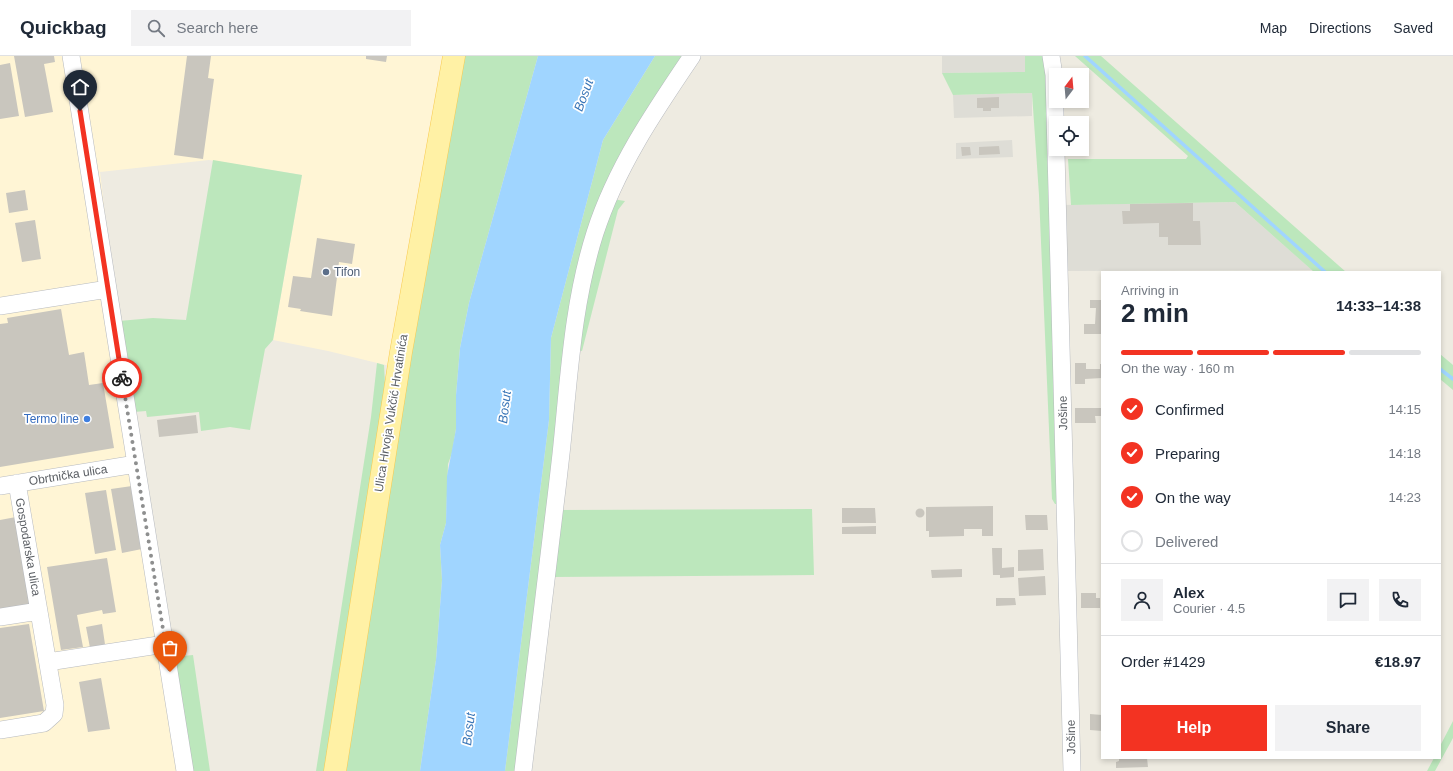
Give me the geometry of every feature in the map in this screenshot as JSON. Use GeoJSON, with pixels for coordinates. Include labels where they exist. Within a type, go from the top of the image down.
{"type":"FeatureCollection","features":[{"type":"Feature","properties":{"kind":"main road","name":"Ulica Hrvoja Vukčić Hrvatinića"},"geometry":{"type":"LineString","coordinates":[[335,771],[401,352],[454,56]]}},
{"type":"Feature","properties":{"kind":"street"},"geometry":{"type":"LineString","coordinates":[[71,56],[185,771]]}},
{"type":"Feature","properties":{"kind":"street"},"geometry":{"type":"LineString","coordinates":[[523,771],[564,430],[571,340],[586,266],[595,232],[608,198],[629,154],[651,116],[692,56]]}},
{"type":"Feature","properties":{"kind":"street","name":"Jošine"},"geometry":{"type":"LineString","coordinates":[[1051,56],[1054,75],[1072,771]]}},
{"type":"Feature","properties":{"kind":"street"},"geometry":{"type":"LineString","coordinates":[[0,306],[108,289]]}},
{"type":"Feature","properties":{"kind":"street","name":"Obrtnička ulica"},"geometry":{"type":"LineString","coordinates":[[0,486],[136,464]]}},
{"type":"Feature","properties":{"kind":"street","name":"Gospodarska ulica"},"geometry":{"type":"LineString","coordinates":[[0,730],[44,723],[54,714],[55,705],[17,483]]}},
{"type":"Feature","properties":{"kind":"street","name":"Gospodarska ulica"},"geometry":{"type":"LineString","coordinates":[[0,617],[39,611]]}},
{"type":"Feature","properties":{"kind":"street"},"geometry":{"type":"LineString","coordinates":[[48,662],[165,644]]}},
{"type":"Feature","properties":{"kind":"shaded area"},"geometry":{"type":"Polygon","coordinates":[[[0,56],[462,56],[406,370],[328,351],[273,340],[302,175],[209,160],[100,172],[114,289],[191,771],[0,771],[0,56]]]}},
{"type":"Feature","properties":{"kind":"shaded area"},"geometry":{"type":"Polygon","coordinates":[[[942,56],[1025,56],[1026,72],[942,73],[942,56]]]}},
{"type":"Feature","properties":{"kind":"shaded area"},"geometry":{"type":"Polygon","coordinates":[[[1032,93],[1032,116],[954,118],[953,95],[1032,93]]]}},
{"type":"Feature","properties":{"kind":"shaded area"},"geometry":{"type":"Polygon","coordinates":[[[1012,140],[1013,157],[956,159],[956,143],[1012,140]]]}},
{"type":"Feature","properties":{"kind":"shaded area"},"geometry":{"type":"Polygon","coordinates":[[[1235,202],[1312,270],[1061,271],[1061,205],[1235,202]]]}},
{"type":"Feature","properties":{"kind":"green space"},"geometry":{"type":"Polygon","coordinates":[[[462,56],[538,56],[469,303],[460,348],[456,395],[456,429],[452,453],[448,464],[446,523],[440,545],[442,580],[436,660],[420,771],[346,771],[349,743],[349,720],[462,56]]]}},
{"type":"Feature","properties":{"kind":"green space"},"geometry":{"type":"Polygon","coordinates":[[[655,56],[687,56],[597,211],[518,771],[505,771],[549,420],[551,338],[603,140],[655,56]]]}},
{"type":"Feature","properties":{"kind":"green space"},"geometry":{"type":"Polygon","coordinates":[[[1025,56],[1047,56],[1058,504],[1055,504],[1052,499],[1039,195],[1032,93],[953,95],[942,73],[1025,72],[1025,56]]]}},
{"type":"Feature","properties":{"kind":"green space"},"geometry":{"type":"Polygon","coordinates":[[[1075,56],[1101,56],[1345,271],[1313,271],[1235,202],[1071,205],[1068,159],[1186,159],[1188,156],[1075,56]]]}},
{"type":"Feature","properties":{"kind":"green space"},"geometry":{"type":"Polygon","coordinates":[[[213,160],[302,175],[273,340],[265,349],[250,430],[230,427],[201,431],[199,412],[147,417],[146,411],[134,412],[119,321],[153,318],[186,320],[213,160]]]}},
{"type":"Feature","properties":{"kind":"green space"},"geometry":{"type":"Polygon","coordinates":[[[612,199],[625,201],[618,210],[582,351],[574,349],[582,297],[612,199]]]}},
{"type":"Feature","properties":{"kind":"green space"},"geometry":{"type":"Polygon","coordinates":[[[1441,355],[1453,365],[1453,390],[1441,380],[1441,355]]]}},
{"type":"Feature","properties":{"kind":"green space"},"geometry":{"type":"Polygon","coordinates":[[[377,363],[384,365],[385,383],[328,771],[316,771],[371,417],[377,363]]]}},
{"type":"Feature","properties":{"kind":"green space"},"geometry":{"type":"Polygon","coordinates":[[[812,509],[814,575],[552,577],[558,510],[812,509]]]}},
{"type":"Feature","properties":{"kind":"green space"},"geometry":{"type":"Polygon","coordinates":[[[193,655],[210,771],[191,771],[173,657],[193,655]]]}},
{"type":"Feature","properties":{"kind":"green space"},"geometry":{"type":"Polygon","coordinates":[[[1453,721],[1453,738],[1435,771],[1427,771],[1433,759],[1441,759],[1441,744],[1453,721]]]}},
{"type":"Feature","properties":{"kind":"water","name":"Bosut"},"geometry":{"type":"Polygon","coordinates":[[[538,56],[655,56],[603,140],[551,338],[549,420],[505,771],[420,771],[436,660],[442,580],[440,545],[446,523],[447,476],[456,429],[456,395],[460,348],[469,303],[538,56]]]}},
{"type":"Feature","properties":{"kind":"building"},"geometry":{"type":"Polygon","coordinates":[[[14,56],[54,56],[55,62],[44,64],[53,112],[25,117],[14,56]]]}},
{"type":"Feature","properties":{"kind":"building"},"geometry":{"type":"Polygon","coordinates":[[[187,56],[211,56],[208,78],[214,79],[203,159],[174,155],[187,56]]]}},
{"type":"Feature","properties":{"kind":"building"},"geometry":{"type":"Polygon","coordinates":[[[366,56],[387,56],[386,62],[366,59],[366,56]]]}},
{"type":"Feature","properties":{"kind":"building"},"geometry":{"type":"Polygon","coordinates":[[[10,63],[19,116],[0,119],[0,65],[10,63]]]}},
{"type":"Feature","properties":{"kind":"building"},"geometry":{"type":"Polygon","coordinates":[[[999,97],[999,108],[991,108],[991,111],[983,111],[983,108],[977,108],[977,98],[999,97]]]}},
{"type":"Feature","properties":{"kind":"building"},"geometry":{"type":"Polygon","coordinates":[[[999,146],[1000,154],[979,155],[979,147],[999,146]]]}},
{"type":"Feature","properties":{"kind":"building"},"geometry":{"type":"Polygon","coordinates":[[[961,147],[970,147],[971,155],[962,156],[961,147]]]}},
{"type":"Feature","properties":{"kind":"building"},"geometry":{"type":"Polygon","coordinates":[[[25,190],[28,210],[9,213],[6,193],[25,190]]]}},
{"type":"Feature","properties":{"kind":"building"},"geometry":{"type":"Polygon","coordinates":[[[1193,203],[1193,221],[1200,221],[1201,245],[1168,245],[1168,237],[1159,237],[1159,223],[1123,224],[1122,211],[1130,211],[1130,204],[1193,203]]]}},
{"type":"Feature","properties":{"kind":"building"},"geometry":{"type":"Polygon","coordinates":[[[35,220],[41,259],[22,262],[15,223],[35,220]]]}},
{"type":"Feature","properties":{"kind":"building"},"geometry":{"type":"Polygon","coordinates":[[[317,238],[355,244],[352,264],[339,262],[332,316],[300,311],[301,309],[288,307],[293,276],[311,278],[317,238]]]}},
{"type":"Feature","properties":{"kind":"building"},"geometry":{"type":"Polygon","coordinates":[[[1090,300],[1101,300],[1101,334],[1084,334],[1084,324],[1095,324],[1096,308],[1090,308],[1090,300]]]}},
{"type":"Feature","properties":{"kind":"building"},"geometry":{"type":"Polygon","coordinates":[[[61,309],[69,355],[84,352],[89,385],[103,383],[114,448],[0,467],[0,324],[8,323],[7,318],[61,309]]]}},
{"type":"Feature","properties":{"kind":"building"},"geometry":{"type":"Polygon","coordinates":[[[1075,363],[1086,363],[1086,369],[1100,369],[1101,364],[1101,378],[1085,379],[1085,384],[1075,384],[1075,363]]]}},
{"type":"Feature","properties":{"kind":"building"},"geometry":{"type":"Polygon","coordinates":[[[1075,408],[1101,408],[1101,416],[1095,416],[1096,423],[1075,423],[1075,408]]]}},
{"type":"Feature","properties":{"kind":"building"},"geometry":{"type":"Polygon","coordinates":[[[196,415],[198,433],[159,437],[157,420],[196,415]]]}},
{"type":"Feature","properties":{"kind":"building"},"geometry":{"type":"Polygon","coordinates":[[[132,486],[142,549],[122,553],[111,489],[132,486]]]}},
{"type":"Feature","properties":{"kind":"building"},"geometry":{"type":"Polygon","coordinates":[[[106,490],[116,550],[95,554],[85,493],[106,490]]]}},
{"type":"Feature","properties":{"kind":"building"},"geometry":{"type":"Polygon","coordinates":[[[993,506],[993,536],[982,536],[982,529],[964,529],[964,536],[929,537],[929,531],[926,531],[926,507],[993,506]]]}},
{"type":"Feature","properties":{"kind":"building"},"geometry":{"type":"Polygon","coordinates":[[[842,508],[875,508],[876,523],[842,523],[842,508]]]}},
{"type":"Feature","properties":{"kind":"building"},"geometry":{"type":"Polygon","coordinates":[[[920,508],[925,513],[920,518],[915,513],[920,508]]]}},
{"type":"Feature","properties":{"kind":"building"},"geometry":{"type":"Polygon","coordinates":[[[1025,515],[1047,515],[1048,530],[1026,530],[1025,515]]]}},
{"type":"Feature","properties":{"kind":"building"},"geometry":{"type":"Polygon","coordinates":[[[16,517],[31,606],[0,611],[0,520],[16,517]]]}},
{"type":"Feature","properties":{"kind":"building"},"geometry":{"type":"Polygon","coordinates":[[[876,526],[876,534],[842,534],[842,527],[876,526]]]}},
{"type":"Feature","properties":{"kind":"building"},"geometry":{"type":"Polygon","coordinates":[[[992,548],[1002,548],[1002,568],[1014,567],[1014,577],[1000,578],[1000,575],[993,575],[992,548]]]}},
{"type":"Feature","properties":{"kind":"building"},"geometry":{"type":"Polygon","coordinates":[[[1043,549],[1044,570],[1018,571],[1018,550],[1043,549]]]}},
{"type":"Feature","properties":{"kind":"building"},"geometry":{"type":"Polygon","coordinates":[[[107,558],[116,612],[103,614],[102,610],[77,615],[83,647],[61,650],[47,567],[107,558]]]}},
{"type":"Feature","properties":{"kind":"building"},"geometry":{"type":"Polygon","coordinates":[[[962,569],[962,577],[932,578],[931,570],[962,569]]]}},
{"type":"Feature","properties":{"kind":"building"},"geometry":{"type":"Polygon","coordinates":[[[1045,576],[1046,595],[1019,596],[1018,578],[1045,576]]]}},
{"type":"Feature","properties":{"kind":"building"},"geometry":{"type":"Polygon","coordinates":[[[1081,593],[1096,593],[1096,598],[1100,598],[1100,608],[1081,608],[1081,593]]]}},
{"type":"Feature","properties":{"kind":"building"},"geometry":{"type":"Polygon","coordinates":[[[996,598],[1015,598],[1016,605],[996,606],[996,598]]]}},
{"type":"Feature","properties":{"kind":"building"},"geometry":{"type":"Polygon","coordinates":[[[29,624],[44,711],[0,718],[0,628],[29,624]]]}},
{"type":"Feature","properties":{"kind":"building"},"geometry":{"type":"Polygon","coordinates":[[[102,624],[106,651],[91,653],[86,627],[102,624]]]}},
{"type":"Feature","properties":{"kind":"building"},"geometry":{"type":"Polygon","coordinates":[[[101,678],[110,729],[88,732],[79,682],[101,678]]]}},
{"type":"Feature","properties":{"kind":"building"},"geometry":{"type":"Polygon","coordinates":[[[1090,714],[1101,715],[1101,731],[1090,730],[1090,714]]]}},
{"type":"Feature","properties":{"kind":"building"},"geometry":{"type":"Polygon","coordinates":[[[1119,759],[1147,759],[1148,767],[1116,768],[1116,762],[1119,761],[1119,759]]]}},
{"type":"Feature","properties":{"kind":"waterway"},"geometry":{"type":"LineString","coordinates":[[1085,56],[1324,271]]}},
{"type":"Feature","properties":{"kind":"waterway"},"geometry":{"type":"LineString","coordinates":[[1441,370],[1453,379]]}},
{"type":"Feature","properties":{"kind":"way so far"},"geometry":{"type":"LineString","coordinates":[[122,378],[170,672]]}},
{"type":"Feature","properties":{"kind":"place","name":"Tifon"},"geometry":{"type":"Point","coordinates":[326,272]}},
{"type":"Feature","properties":{"kind":"place","name":"Termo line"},"geometry":{"type":"Point","coordinates":[87,419]}},
{"type":"Feature","properties":{"kind":"route"},"geometry":{"type":"LineString","coordinates":[[80,111],[122,378]]}}]}
